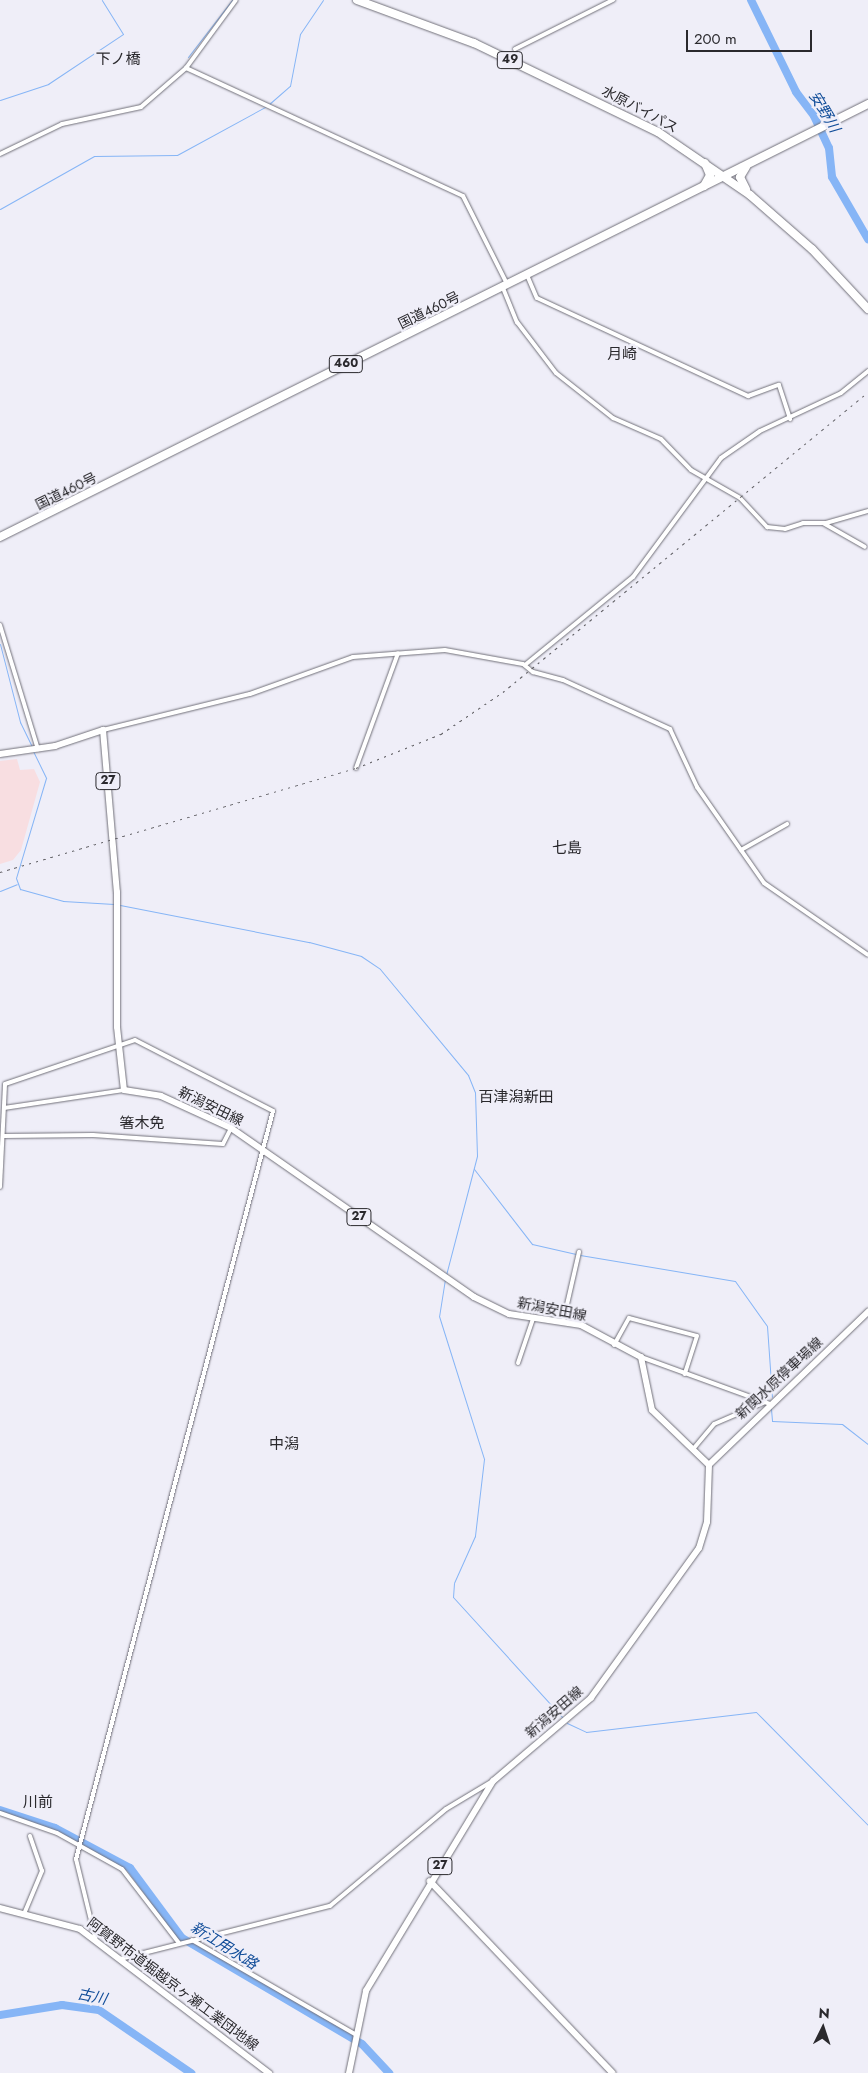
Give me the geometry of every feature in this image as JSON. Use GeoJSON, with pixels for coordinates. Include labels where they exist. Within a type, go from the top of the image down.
{"type":"FeatureCollection","features":[{"type":"Feature","properties":{"kind":"highway","name":"水原バイパス"},"geometry":{"type":"LineString","coordinates":[[357,0],[474,43],[574,89],[704,162],[750,195],[812,249],[868,309]]}},
{"type":"Feature","properties":{"kind":"highway","name":"国道460号"},"geometry":{"type":"LineString","coordinates":[[0,537],[868,104]]}},
{"type":"Feature","properties":{"kind":"highway"},"geometry":{"type":"LineString","coordinates":[[702,187],[710,175],[704,162]]}},
{"type":"Feature","properties":{"kind":"highway"},"geometry":{"type":"LineString","coordinates":[[748,165],[740,179],[750,195]]}},
{"type":"Feature","properties":{"kind":"main road"},"geometry":{"type":"LineString","coordinates":[[0,754],[38,749],[103,730]]}},
{"type":"Feature","properties":{"kind":"main road","name":"27"},"geometry":{"type":"LineString","coordinates":[[103,730],[117,900],[118,1045],[124,1090]]}},
{"type":"Feature","properties":{"kind":"main road","name":"新潟安田線"},"geometry":{"type":"LineString","coordinates":[[124,1090],[161,1096],[232,1128],[456,1286],[509,1314],[581,1325],[614,1345],[641,1357]]}},
{"type":"Feature","properties":{"kind":"main road"},"geometry":{"type":"LineString","coordinates":[[641,1357],[650,1407],[709,1464]]}},
{"type":"Feature","properties":{"kind":"main road","name":"新潟安田線"},"geometry":{"type":"LineString","coordinates":[[349,2073],[355,2034],[366,1990],[430,1881],[493,1781],[568,1719],[600,1688],[699,1548],[706,1522],[709,1464]]}},
{"type":"Feature","properties":{"kind":"street"},"geometry":{"type":"LineString","coordinates":[[0,154],[62,124],[141,107],[186,68],[236,0]]}},
{"type":"Feature","properties":{"kind":"street"},"geometry":{"type":"LineString","coordinates":[[515,49],[613,0]]}},
{"type":"Feature","properties":{"kind":"street"},"geometry":{"type":"LineString","coordinates":[[186,68],[273,105],[456,189],[465,199],[505,286],[517,322],[556,373],[613,418],[661,439],[691,470],[707,477],[740,498],[767,527],[785,529],[803,523],[823,523],[868,511]]}},
{"type":"Feature","properties":{"kind":"street"},"geometry":{"type":"LineString","coordinates":[[527,275],[537,298],[748,396],[779,385],[790,419]]}},
{"type":"Feature","properties":{"kind":"street"},"geometry":{"type":"LineString","coordinates":[[525,665],[633,577],[707,477],[730,451],[760,431],[790,419],[841,393],[868,371]]}},
{"type":"Feature","properties":{"kind":"street"},"geometry":{"type":"LineString","coordinates":[[823,523],[865,547]]}},
{"type":"Feature","properties":{"kind":"street"},"geometry":{"type":"LineString","coordinates":[[0,625],[38,749]]}},
{"type":"Feature","properties":{"kind":"street"},"geometry":{"type":"LineString","coordinates":[[103,730],[250,694],[353,656],[468,652],[525,665],[670,729],[697,787],[770,890],[868,955]]}},
{"type":"Feature","properties":{"kind":"street"},"geometry":{"type":"LineString","coordinates":[[356,768],[398,653]]}},
{"type":"Feature","properties":{"kind":"street"},"geometry":{"type":"LineString","coordinates":[[741,850],[787,824]]}},
{"type":"Feature","properties":{"kind":"street"},"geometry":{"type":"LineString","coordinates":[[0,1187],[4,1136],[4,1084],[10,1080],[118,1045],[141,1041],[271,1108],[273,1114],[79,1844],[76,1871],[96,1941]]}},
{"type":"Feature","properties":{"kind":"street"},"geometry":{"type":"LineString","coordinates":[[4,1108],[124,1090]]}},
{"type":"Feature","properties":{"kind":"street"},"geometry":{"type":"LineString","coordinates":[[4,1136],[93,1135],[223,1144],[232,1128]]}},
{"type":"Feature","properties":{"kind":"street"},"geometry":{"type":"LineString","coordinates":[[563,1323],[579,1254]]}},
{"type":"Feature","properties":{"kind":"street","name":"新関水原停車場線"},"geometry":{"type":"LineString","coordinates":[[709,1464],[767,1403],[867,1313]]}},
{"type":"Feature","properties":{"kind":"street"},"geometry":{"type":"LineString","coordinates":[[614,1345],[629,1318],[697,1336],[685,1374]]}},
{"type":"Feature","properties":{"kind":"street"},"geometry":{"type":"LineString","coordinates":[[518,1363],[533,1319]]}},
{"type":"Feature","properties":{"kind":"street"},"geometry":{"type":"LineString","coordinates":[[641,1357],[767,1403]]}},
{"type":"Feature","properties":{"kind":"street"},"geometry":{"type":"LineString","coordinates":[[694,1448],[714,1424],[767,1403]]}},
{"type":"Feature","properties":{"kind":"street"},"geometry":{"type":"LineString","coordinates":[[118,1959],[330,1906],[446,1809],[493,1781]]}},
{"type":"Feature","properties":{"kind":"street"},"geometry":{"type":"LineString","coordinates":[[0,1814],[79,1844],[122,1869],[180,1942]]}},
{"type":"Feature","properties":{"kind":"street"},"geometry":{"type":"LineString","coordinates":[[24,1914],[42,1870],[30,1836]]}},
{"type":"Feature","properties":{"kind":"street"},"geometry":{"type":"LineString","coordinates":[[430,1881],[613,2073]]}},
{"type":"Feature","properties":{"kind":"street","name":"阿賀野市道堀越京ヶ瀬工業団地線"},"geometry":{"type":"LineString","coordinates":[[0,1908],[72,1925],[96,1941],[269,2073]]}},
{"type":"Feature","properties":{"kind":"street"},"geometry":{"type":"LineString","coordinates":[[191,1940],[355,2034]]}},
{"type":"Feature","properties":{"kind":"shaded area"},"geometry":{"type":"Polygon","coordinates":[[[17,759],[20,770],[34,769],[40,782],[21,850],[13,860],[0,864],[0,761],[17,759]]]}},
{"type":"Feature","properties":{"kind":"waterway"},"geometry":{"type":"LineString","coordinates":[[0,100],[48,84],[123,34],[102,0]]}},
{"type":"Feature","properties":{"kind":"waterway"},"geometry":{"type":"LineString","coordinates":[[188,57],[232,0]]}},
{"type":"Feature","properties":{"kind":"waterway"},"geometry":{"type":"LineString","coordinates":[[268,105],[290,86],[300,34],[323,0]]}},
{"type":"Feature","properties":{"kind":"waterway","name":"安野川"},"geometry":{"type":"LineString","coordinates":[[751,0],[796,92],[814,116],[829,148],[832,177],[868,239]]}},
{"type":"Feature","properties":{"kind":"waterway"},"geometry":{"type":"LineString","coordinates":[[0,209],[94,156],[177,155],[265,107]]}},
{"type":"Feature","properties":{"kind":"waterway"},"geometry":{"type":"LineString","coordinates":[[0,644],[20,722],[32,747]]}},
{"type":"Feature","properties":{"kind":"waterway"},"geometry":{"type":"LineString","coordinates":[[33,751],[46,778],[16,878],[20,889],[63,901],[114,904]]}},
{"type":"Feature","properties":{"kind":"waterway"},"geometry":{"type":"LineString","coordinates":[[0,891],[17,884]]}},
{"type":"Feature","properties":{"kind":"waterway"},"geometry":{"type":"LineString","coordinates":[[120,905],[309,942],[361,956],[380,969],[468,1075],[475,1092],[477,1156],[446,1275]]}},
{"type":"Feature","properties":{"kind":"waterway"},"geometry":{"type":"LineString","coordinates":[[474,1169],[532,1244],[576,1254]]}},
{"type":"Feature","properties":{"kind":"waterway"},"geometry":{"type":"LineString","coordinates":[[580,1255],[735,1281],[767,1326],[772,1397]]}},
{"type":"Feature","properties":{"kind":"waterway"},"geometry":{"type":"LineString","coordinates":[[445,1279],[439,1316],[484,1459],[475,1536],[454,1583],[453,1597],[563,1718]]}},
{"type":"Feature","properties":{"kind":"waterway"},"geometry":{"type":"LineString","coordinates":[[771,1409],[772,1421],[842,1424],[868,1444]]}},
{"type":"Feature","properties":{"kind":"waterway"},"geometry":{"type":"LineString","coordinates":[[567,1723],[586,1732],[756,1712],[868,1825]]}},
{"type":"Feature","properties":{"kind":"waterway","name":"新江用水路"},"geometry":{"type":"LineString","coordinates":[[0,1810],[55,1828],[130,1868],[182,1938],[362,2044],[389,2073]]}},
{"type":"Feature","properties":{"kind":"waterway","name":"古川"},"geometry":{"type":"LineString","coordinates":[[0,2015],[62,2005],[99,2010],[191,2073]]}},
{"type":"Feature","properties":{"kind":"railway"},"geometry":{"type":"LineString","coordinates":[[0,872],[356,768],[441,734],[503,692],[868,392]]}},
{"type":"Feature","properties":{"kind":"district","name":"下ノ橋"},"geometry":{"type":"Point","coordinates":[118,60]}},
{"type":"Feature","properties":{"kind":"district","name":"月崎"},"geometry":{"type":"Point","coordinates":[622,355]}},
{"type":"Feature","properties":{"kind":"district","name":"七島"},"geometry":{"type":"Point","coordinates":[567,849]}},
{"type":"Feature","properties":{"kind":"district","name":"百津潟新田"},"geometry":{"type":"Point","coordinates":[516,1098]}},
{"type":"Feature","properties":{"kind":"district","name":"箸木免"},"geometry":{"type":"Point","coordinates":[142,1124]}},
{"type":"Feature","properties":{"kind":"district","name":"中潟"},"geometry":{"type":"Point","coordinates":[284,1445]}},
{"type":"Feature","properties":{"kind":"district","name":"川前"},"geometry":{"type":"Point","coordinates":[38,1803]}}]}
